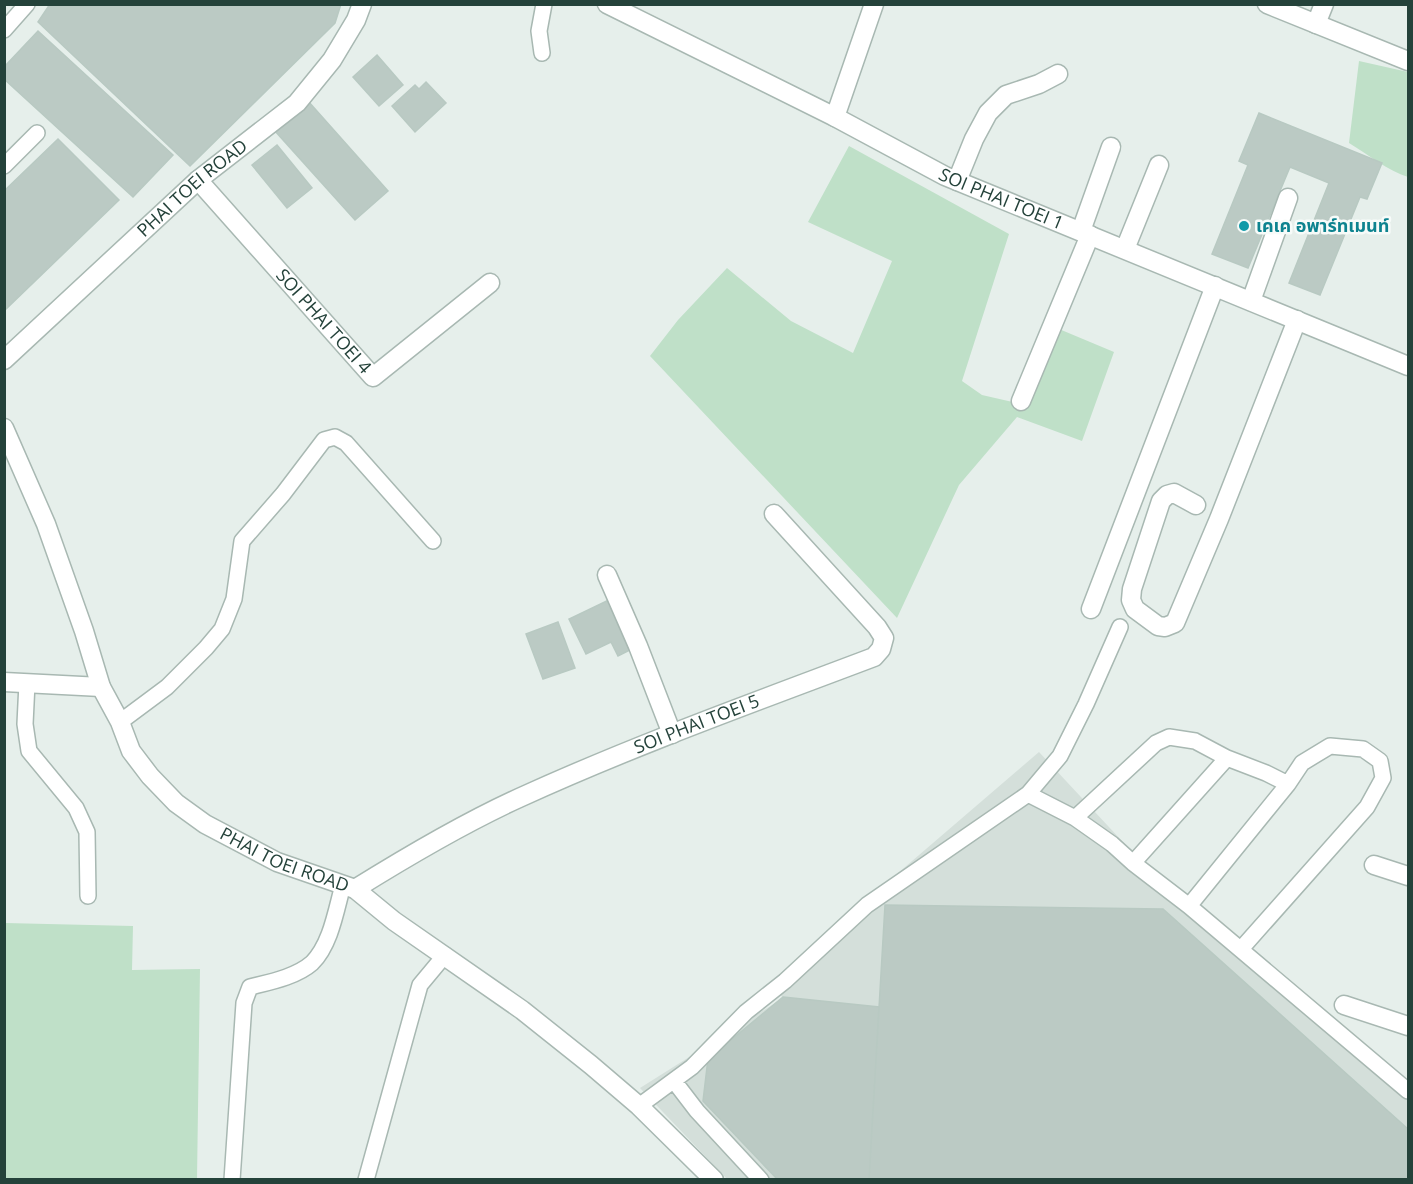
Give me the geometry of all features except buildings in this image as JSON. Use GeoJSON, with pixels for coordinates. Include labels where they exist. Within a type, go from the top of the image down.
{"type":"FeatureCollection","features":[{"type":"Feature","properties":{"kind":"street","name":"PHAI TOEI ROAD"},"geometry":{"type":"LineString","coordinates":[[4,360],[198,180],[297,103],[332,60],[356,20],[362,4]]}},
{"type":"Feature","properties":{"kind":"street","name":"SOI PHAI TOEI 1"},"geometry":{"type":"LineString","coordinates":[[607,4],[835,117],[957,181],[1408,366]]}},
{"type":"Feature","properties":{"kind":"street"},"geometry":{"type":"LineString","coordinates":[[835,117],[874,4]]}},
{"type":"Feature","properties":{"kind":"street"},"geometry":{"type":"LineString","coordinates":[[1267,4],[1408,61]]}},
{"type":"Feature","properties":{"kind":"street"},"geometry":{"type":"LineString","coordinates":[[1316,24],[1324,4]]}},
{"type":"Feature","properties":{"kind":"street"},"geometry":{"type":"LineString","coordinates":[[957,181],[974,139],[988,113],[1006,95],[1039,84],[1058,74]]}},
{"type":"Feature","properties":{"kind":"street"},"geometry":{"type":"LineString","coordinates":[[1021,400],[1085,233],[1111,147]]}},
{"type":"Feature","properties":{"kind":"street"},"geometry":{"type":"LineString","coordinates":[[1125,249],[1158,165]]}},
{"type":"Feature","properties":{"kind":"street","name":"SOI PHAI TOEI 4"},"geometry":{"type":"LineString","coordinates":[[198,180],[373,377],[490,284]]}},
{"type":"Feature","properties":{"kind":"street"},"geometry":{"type":"LineString","coordinates":[[1251,301],[1288,198]]}},
{"type":"Feature","properties":{"kind":"street"},"geometry":{"type":"LineString","coordinates":[[1091,609],[1215,286]]}},
{"type":"Feature","properties":{"kind":"street"},"geometry":{"type":"LineString","coordinates":[[1196,505],[1174,493],[1167,495],[1161,501],[1132,589],[1131,600],[1135,609],[1158,626],[1165,627],[1175,623],[1219,519],[1297,320]]}},
{"type":"Feature","properties":{"kind":"street","name":"PHAI TOEI ROAD"},"geometry":{"type":"LineString","coordinates":[[4,428],[12,461],[50,535],[101,687],[120,722],[131,751],[150,776],[176,803],[205,824],[277,862],[349,887],[522,1010],[639,1106],[714,1179]]}},
{"type":"Feature","properties":{"kind":"street","name":"SOI PHAI TOEI 5"},"geometry":{"type":"LineString","coordinates":[[349,887],[517,799],[672,734],[874,657],[881,649],[884,638],[877,627],[774,514]]}},
{"type":"Feature","properties":{"kind":"street"},"geometry":{"type":"LineString","coordinates":[[607,575],[638,646],[672,734]]}},
{"type":"Feature","properties":{"kind":"street"},"geometry":{"type":"LineString","coordinates":[[4,682],[101,687]]}},
{"type":"Feature","properties":{"kind":"street"},"geometry":{"type":"LineString","coordinates":[[1374,865],[1408,876]]}},
{"type":"Feature","properties":{"kind":"street"},"geometry":{"type":"LineString","coordinates":[[1344,1005],[1408,1026]]}},
{"type":"Feature","properties":{"kind":"lane"},"geometry":{"type":"LineString","coordinates":[[4,30],[27,4]]}},
{"type":"Feature","properties":{"kind":"lane"},"geometry":{"type":"LineString","coordinates":[[542,53],[539,32],[544,4]]}},
{"type":"Feature","properties":{"kind":"lane"},"geometry":{"type":"LineString","coordinates":[[4,166],[38,133]]}},
{"type":"Feature","properties":{"kind":"lane"},"geometry":{"type":"LineString","coordinates":[[120,722],[167,687],[206,648],[222,628],[234,599],[242,541],[283,494],[324,440],[335,437],[346,443],[433,541]]}},
{"type":"Feature","properties":{"kind":"lane"},"geometry":{"type":"LineString","coordinates":[[639,1106],[692,1067],[746,1012],[785,981],[867,905],[1028,794],[1060,756],[1120,627]]}},
{"type":"Feature","properties":{"kind":"lane"},"geometry":{"type":"LineString","coordinates":[[27,683],[25,724],[29,751],[76,808],[87,832],[88,896]]}},
{"type":"Feature","properties":{"kind":"lane"},"geometry":{"type":"LineString","coordinates":[[1075,818],[1156,743],[1169,736],[1195,741],[1227,759],[1266,772],[1288,784]]}},
{"type":"Feature","properties":{"kind":"lane"},"geometry":{"type":"LineString","coordinates":[[1189,906],[1288,784],[1302,763],[1330,746],[1362,749],[1380,761],[1383,778],[1367,807],[1241,949]]}},
{"type":"Feature","properties":{"kind":"lane"},"geometry":{"type":"LineString","coordinates":[[1133,863],[1227,759]]}},
{"type":"Feature","properties":{"kind":"lane"},"geometry":{"type":"LineString","coordinates":[[1028,794],[1075,818],[1112,844],[1408,1090]]}},
{"type":"Feature","properties":{"kind":"lane"},"geometry":{"type":"LineString","coordinates":[[232,1179],[244,1003],[250,987],[296,972],[312,963],[326,943],[349,887]]}},
{"type":"Feature","properties":{"kind":"lane"},"geometry":{"type":"LineString","coordinates":[[366,1179],[420,985],[445,955]]}},
{"type":"Feature","properties":{"kind":"lane"},"geometry":{"type":"LineString","coordinates":[[674,1081],[698,1111],[761,1179]]}},
{"type":"Feature","properties":{"kind":"shaded area"},"geometry":{"type":"Polygon","coordinates":[[[1039,752],[1205,930],[1241,949],[1408,1091],[1408,1179],[727,1179],[640,1088],[783,998],[770,983],[1039,752]]]}},
{"type":"Feature","properties":{"kind":"green space"},"geometry":{"type":"Polygon","coordinates":[[[1359,61],[1408,72],[1408,177],[1386,167],[1349,143],[1359,61]]]}},
{"type":"Feature","properties":{"kind":"green space"},"geometry":{"type":"Polygon","coordinates":[[[849,146],[1009,234],[962,381],[982,395],[1026,405],[1059,329],[1114,352],[1082,441],[1017,417],[959,485],[897,618],[650,356],[678,320],[727,268],[791,321],[853,353],[892,261],[808,222],[849,146]]]}},
{"type":"Feature","properties":{"kind":"green space"},"geometry":{"type":"Polygon","coordinates":[[[5,923],[133,926],[132,970],[200,969],[197,1179],[5,1179],[5,923]]]}},
{"type":"Feature","properties":{"kind":"place","name":"เคเค อพาร์ทเมนท์"},"geometry":{"type":"Point","coordinates":[1244,226]}}]}
